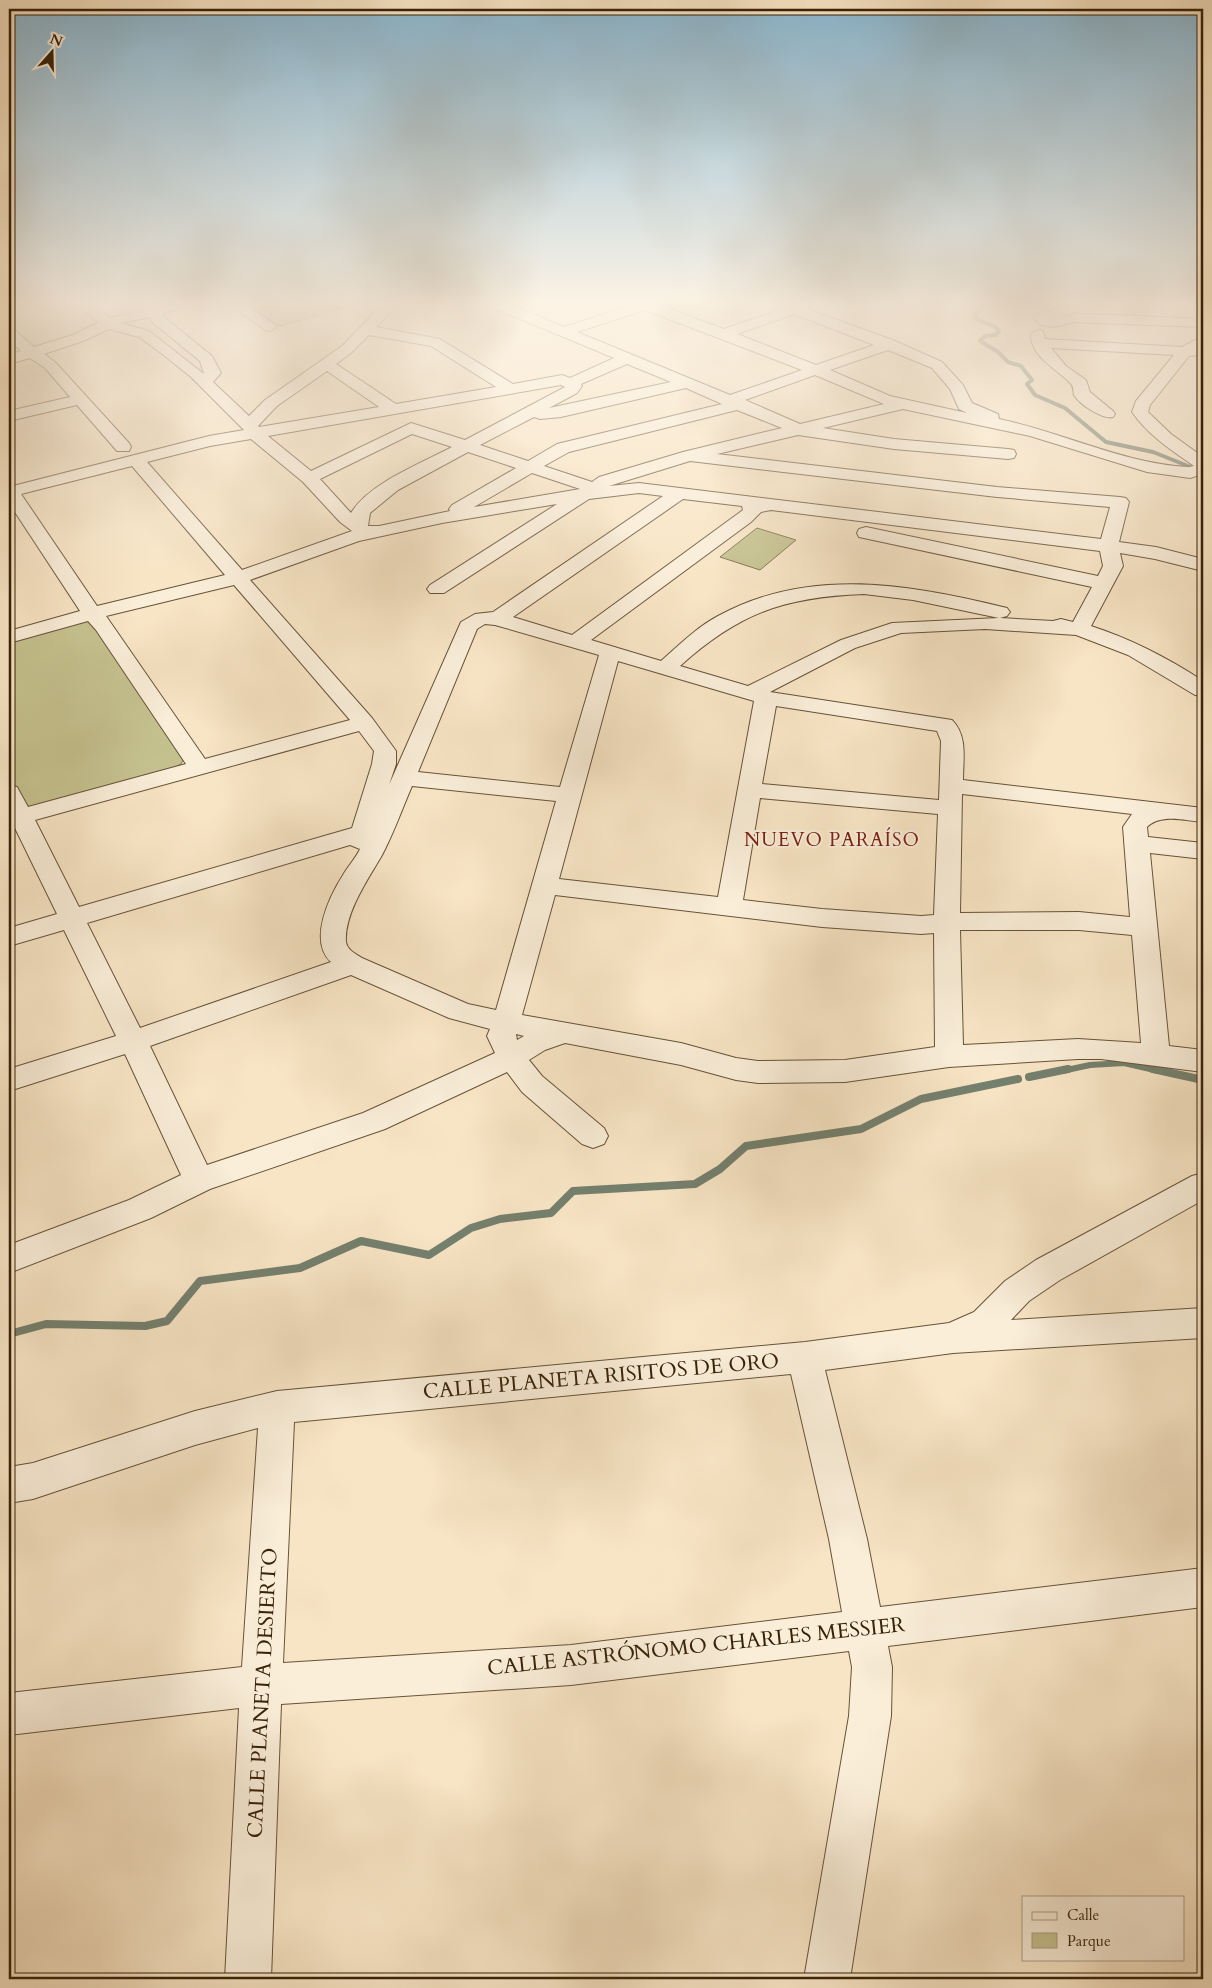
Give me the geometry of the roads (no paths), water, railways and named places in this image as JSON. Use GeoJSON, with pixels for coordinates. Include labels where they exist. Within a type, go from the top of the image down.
{"type":"FeatureCollection","features":[{"type":"Feature","properties":{"kind":"street"},"geometry":{"type":"LineString","coordinates":[[221,399],[309,478],[346,518],[363,530]]}},
{"type":"Feature","properties":{"kind":"street"},"geometry":{"type":"LineString","coordinates":[[248,425],[277,399]]}},
{"type":"Feature","properties":{"kind":"street"},"geometry":{"type":"LineString","coordinates":[[378,399],[394,410]]}},
{"type":"Feature","properties":{"kind":"street"},"geometry":{"type":"LineString","coordinates":[[28,470],[129,453],[248,425],[394,410],[453,399]]}},
{"type":"Feature","properties":{"kind":"street"},"geometry":{"type":"LineString","coordinates":[[363,530],[357,520],[359,514],[381,494],[554,399]]}},
{"type":"Feature","properties":{"kind":"street"},"geometry":{"type":"LineString","coordinates":[[522,415],[561,412],[619,399]]}},
{"type":"Feature","properties":{"kind":"street"},"geometry":{"type":"LineString","coordinates":[[727,399],[800,430],[894,444],[1008,454]]}},
{"type":"Feature","properties":{"kind":"street"},"geometry":{"type":"LineString","coordinates":[[442,518],[549,455],[576,444],[743,399]]}},
{"type":"Feature","properties":{"kind":"street"},"geometry":{"type":"LineString","coordinates":[[886,399],[942,415],[1001,424],[1037,432]]}},
{"type":"Feature","properties":{"kind":"street"},"geometry":{"type":"LineString","coordinates":[[962,399],[965,406],[1087,451],[1153,468],[1196,473],[1203,470]]}},
{"type":"Feature","properties":{"kind":"street"},"geometry":{"type":"LineString","coordinates":[[1088,399],[1106,414]]}},
{"type":"Feature","properties":{"kind":"street"},"geometry":{"type":"LineString","coordinates":[[1146,399],[1142,404],[1140,412],[1148,423],[1165,438],[1203,465]]}},
{"type":"Feature","properties":{"kind":"street"},"geometry":{"type":"LineString","coordinates":[[9,416],[79,400],[129,453],[382,746],[386,757],[362,833],[354,877]]}},
{"type":"Feature","properties":{"kind":"street"},"geometry":{"type":"LineString","coordinates":[[437,589],[604,481],[689,456],[904,404]]}},
{"type":"Feature","properties":{"kind":"street"},"geometry":{"type":"LineString","coordinates":[[309,478],[410,428],[530,467],[589,491]]}},
{"type":"Feature","properties":{"kind":"street"},"geometry":{"type":"LineString","coordinates":[[849,476],[862,438]]}},
{"type":"Feature","properties":{"kind":"street"},"geometry":{"type":"LineString","coordinates":[[129,453],[9,492],[93,615],[104,626],[200,768]]}},
{"type":"Feature","properties":{"kind":"street"},"geometry":{"type":"LineString","coordinates":[[689,456],[849,476],[1070,499],[1120,502],[1109,546],[1112,552],[1113,566],[1102,583],[1079,629]]}},
{"type":"Feature","properties":{"kind":"street"},"geometry":{"type":"LineString","coordinates":[[9,637],[140,601],[238,578],[354,536],[363,530],[442,518],[589,491],[627,488],[1109,546],[1156,553],[1203,565]]}},
{"type":"Feature","properties":{"kind":"street"},"geometry":{"type":"LineString","coordinates":[[497,619],[679,493]]}},
{"type":"Feature","properties":{"kind":"street"},"geometry":{"type":"LineString","coordinates":[[751,503],[884,537],[1102,583]]}},
{"type":"Feature","properties":{"kind":"street"},"geometry":{"type":"LineString","coordinates":[[575,642],[745,518],[752,511],[751,503]]}},
{"type":"Feature","properties":{"kind":"street"},"geometry":{"type":"LineString","coordinates":[[665,668],[708,631],[750,608],[795,597],[847,589],[868,588],[899,592],[1079,629],[1125,644],[1158,661],[1203,690]]}},
{"type":"Feature","properties":{"kind":"street"},"geometry":{"type":"LineString","coordinates":[[949,1056],[947,924],[952,741],[950,731],[944,725],[758,695],[497,619],[486,617],[468,626],[369,856],[354,877],[340,910],[333,943],[338,954],[352,965],[459,1011],[506,1023],[681,1054],[736,1069],[758,1072],[845,1071],[949,1056],[1101,1049],[1203,1061]]}},
{"type":"Feature","properties":{"kind":"street"},"geometry":{"type":"LineString","coordinates":[[758,695],[848,644],[899,627],[985,623],[1079,629]]}},
{"type":"Feature","properties":{"kind":"street"},"geometry":{"type":"LineString","coordinates":[[593,1136],[532,1084],[512,1058],[500,1036],[506,1023],[610,652]]}},
{"type":"Feature","properties":{"kind":"street"},"geometry":{"type":"LineString","coordinates":[[730,907],[750,790],[758,695]]}},
{"type":"Feature","properties":{"kind":"street"},"geometry":{"type":"LineString","coordinates":[[15,818],[364,723]]}},
{"type":"Feature","properties":{"kind":"street"},"geometry":{"type":"LineString","coordinates":[[404,778],[570,795]]}},
{"type":"Feature","properties":{"kind":"street"},"geometry":{"type":"LineString","coordinates":[[750,790],[950,797],[1203,815]]}},
{"type":"Feature","properties":{"kind":"street"},"geometry":{"type":"LineString","coordinates":[[9,792],[15,818],[72,918],[134,1040],[199,1180]]}},
{"type":"Feature","properties":{"kind":"street"},"geometry":{"type":"LineString","coordinates":[[1156,1055],[1135,827],[1138,820],[1146,815],[1166,812]]}},
{"type":"Feature","properties":{"kind":"street"},"geometry":{"type":"LineString","coordinates":[[9,937],[362,833]]}},
{"type":"Feature","properties":{"kind":"street"},"geometry":{"type":"LineString","coordinates":[[1136,844],[1203,851]]}},
{"type":"Feature","properties":{"kind":"street"},"geometry":{"type":"LineString","coordinates":[[545,886],[822,918],[921,925],[963,921],[1079,921],[1145,927]]}},
{"type":"Feature","properties":{"kind":"street"},"geometry":{"type":"LineString","coordinates":[[9,1080],[134,1040],[352,965]]}},
{"type":"Feature","properties":{"kind":"street"},"geometry":{"type":"LineString","coordinates":[[9,1259],[140,1210],[199,1180],[374,1121],[512,1058],[526,1047],[544,1038],[567,1033]]}},
{"type":"Feature","properties":{"kind":"street"},"geometry":{"type":"LineString","coordinates":[[953,1338],[986,1322],[1017,1291],[1048,1270],[1203,1185]]}},
{"type":"Feature","properties":{"kind":"street","name":"CALLE PLANETA RISITOS DE ORO"},"geometry":{"type":"LineString","coordinates":[[9,1485],[33,1481],[195,1428],[277,1407],[806,1357],[953,1338],[1203,1323]]}},
{"type":"Feature","properties":{"kind":"street"},"geometry":{"type":"LineString","coordinates":[[806,1357],[848,1539],[872,1666],[870,1716],[827,1979]]}},
{"type":"Feature","properties":{"kind":"street","name":"CALLE PLANETA DESIERTO"},"geometry":{"type":"LineString","coordinates":[[248,1979],[261,1684],[277,1407]]}},
{"type":"Feature","properties":{"kind":"street","name":"CALLE ASTRÓNOMO CHARLES MESSIER"},"geometry":{"type":"LineString","coordinates":[[9,1714],[261,1684],[571,1665],[1203,1587]]}},
{"type":"Feature","properties":{"kind":"waterway"},"geometry":{"type":"LineString","coordinates":[[1044,399],[1065,408],[1106,442],[1153,452],[1203,472]]}},
{"type":"Feature","properties":{"kind":"waterway"},"geometry":{"type":"LineString","coordinates":[[1062,1071],[1090,1065],[1124,1063],[1159,1071]]}},
{"type":"Feature","properties":{"kind":"waterway"},"geometry":{"type":"LineString","coordinates":[[1029,1077],[1068,1069]]}},
{"type":"Feature","properties":{"kind":"waterway"},"geometry":{"type":"LineString","coordinates":[[1153,1069],[1203,1080]]}},
{"type":"Feature","properties":{"kind":"waterway"},"geometry":{"type":"LineString","coordinates":[[9,1334],[46,1324],[145,1326],[167,1321],[200,1281],[300,1268],[361,1241],[429,1255],[471,1228],[500,1219],[551,1213],[573,1191],[695,1184],[720,1169],[746,1146],[861,1129],[921,1099],[1018,1079]]}},
{"type":"Feature","properties":{"kind":"district","name":"NUEVO PARAÍSO"},"geometry":{"type":"Point","coordinates":[832,839]}}]}
